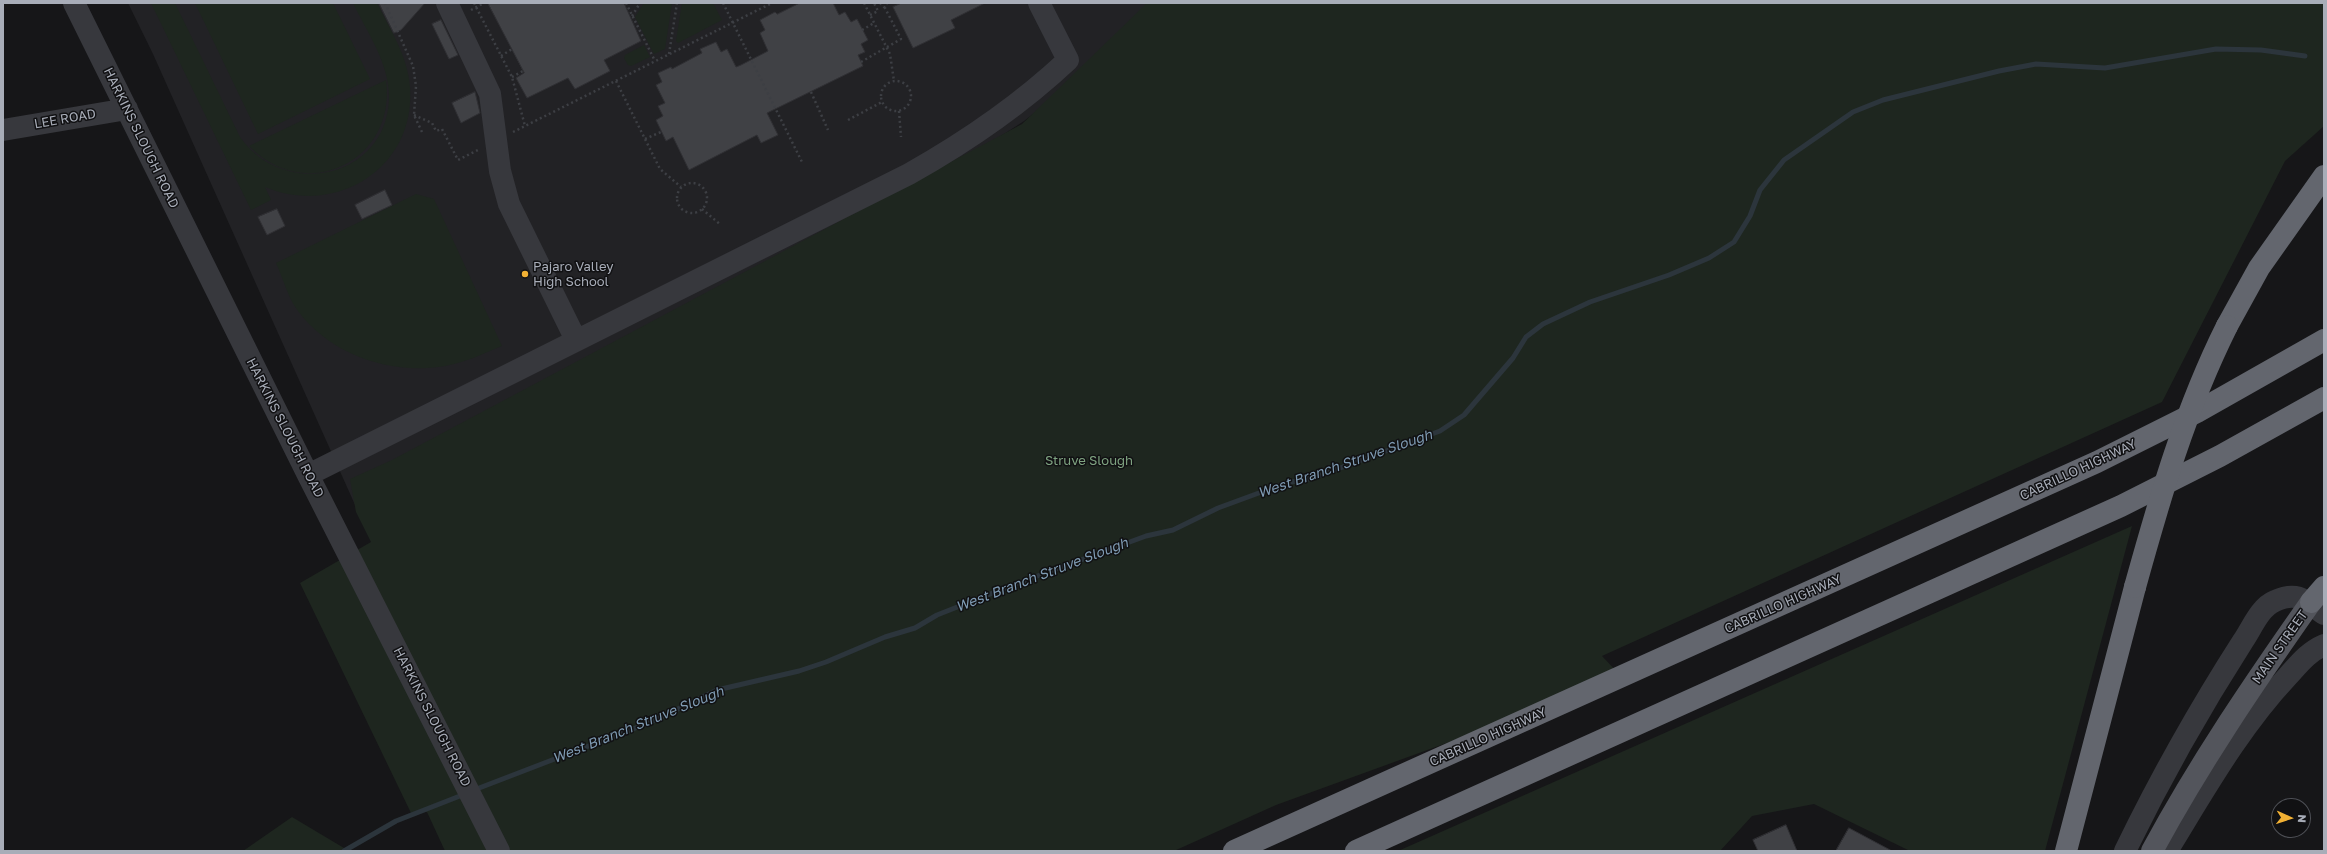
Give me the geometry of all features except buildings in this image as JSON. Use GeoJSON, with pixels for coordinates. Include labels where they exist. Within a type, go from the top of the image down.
{"type":"FeatureCollection","features":[{"type":"Feature","properties":{"kind":"highway"},"geometry":{"type":"LineString","coordinates":[[2066,851],[2135,587],[2172,458],[2201,382],[2227,326],[2259,268],[2324,176]]}},
{"type":"Feature","properties":{"kind":"highway","name":"CABRILLO HIGHWAY"},"geometry":{"type":"LineString","coordinates":[[1234,851],[2097,462],[2198,412],[2324,340]]}},
{"type":"Feature","properties":{"kind":"highway"},"geometry":{"type":"LineString","coordinates":[[1356,851],[2121,506],[2220,456],[2324,398]]}},
{"type":"Feature","properties":{"kind":"main road","name":"MAIN STREET"},"geometry":{"type":"LineString","coordinates":[[2152,851],[2182,796],[2237,708],[2320,601]]}},
{"type":"Feature","properties":{"kind":"street","name":"HARKINS SLOUGH ROAD"},"geometry":{"type":"LineString","coordinates":[[74,3],[308,475],[500,851]]}},
{"type":"Feature","properties":{"kind":"street"},"geometry":{"type":"LineString","coordinates":[[447,3],[490,94],[500,170],[513,215],[576,340]]}},
{"type":"Feature","properties":{"kind":"street"},"geometry":{"type":"LineString","coordinates":[[308,475],[909,174],[945,154],[994,121],[1031,93],[1068,60],[1039,3]]}},
{"type":"Feature","properties":{"kind":"street","name":"LEE ROAD"},"geometry":{"type":"LineString","coordinates":[[3,130],[127,109]]}},
{"type":"Feature","properties":{"kind":"street","name":"MAIN STREET"},"geometry":{"type":"LineString","coordinates":[[2126,851],[2222,674],[2264,610],[2274,601],[2288,597],[2320,601]]}},
{"type":"Feature","properties":{"kind":"street"},"geometry":{"type":"LineString","coordinates":[[2167,851],[2220,765],[2275,690],[2312,650],[2324,645]]}},
{"type":"Feature","properties":{"kind":"path"},"geometry":{"type":"LineString","coordinates":[[385,3],[413,66],[416,86],[414,115],[422,132]]}},
{"type":"Feature","properties":{"kind":"path"},"geometry":{"type":"LineString","coordinates":[[474,3],[512,77],[525,126]]}},
{"type":"Feature","properties":{"kind":"path"},"geometry":{"type":"LineString","coordinates":[[476,7],[484,3]]}},
{"type":"Feature","properties":{"kind":"path"},"geometry":{"type":"LineString","coordinates":[[626,3],[655,61]]}},
{"type":"Feature","properties":{"kind":"path"},"geometry":{"type":"LineString","coordinates":[[632,16],[640,3]]}},
{"type":"Feature","properties":{"kind":"path"},"geometry":{"type":"LineString","coordinates":[[669,54],[677,3]]}},
{"type":"Feature","properties":{"kind":"path"},"geometry":{"type":"LineString","coordinates":[[723,3],[802,162]]}},
{"type":"Feature","properties":{"kind":"path"},"geometry":{"type":"LineString","coordinates":[[507,134],[733,24],[772,3]]}},
{"type":"Feature","properties":{"kind":"path"},"geometry":{"type":"LineString","coordinates":[[864,3],[890,54],[894,81]]}},
{"type":"Feature","properties":{"kind":"path"},"geometry":{"type":"LineString","coordinates":[[870,15],[878,11],[874,3]]}},
{"type":"Feature","properties":{"kind":"path"},"geometry":{"type":"LineString","coordinates":[[861,62],[901,39],[885,8],[880,3]]}},
{"type":"Feature","properties":{"kind":"path"},"geometry":{"type":"LineString","coordinates":[[885,8],[887,3]]}},
{"type":"Feature","properties":{"kind":"path"},"geometry":{"type":"LineString","coordinates":[[862,30],[874,23]]}},
{"type":"Feature","properties":{"kind":"path"},"geometry":{"type":"LineString","coordinates":[[501,56],[512,49]]}},
{"type":"Feature","properties":{"kind":"path"},"geometry":{"type":"LineString","coordinates":[[512,77],[523,71]]}},
{"type":"Feature","properties":{"kind":"path"},"geometry":{"type":"LineString","coordinates":[[616,81],[660,169],[681,187]]}},
{"type":"Feature","properties":{"kind":"path"},"geometry":{"type":"LineString","coordinates":[[894,81],[906,84],[911,92],[907,106],[898,111],[889,109],[882,102],[881,97],[883,88],[894,81]]}},
{"type":"Feature","properties":{"kind":"path"},"geometry":{"type":"LineString","coordinates":[[811,92],[828,130]]}},
{"type":"Feature","properties":{"kind":"path"},"geometry":{"type":"LineString","coordinates":[[848,120],[882,102]]}},
{"type":"Feature","properties":{"kind":"path"},"geometry":{"type":"LineString","coordinates":[[898,111],[901,137]]}},
{"type":"Feature","properties":{"kind":"path"},"geometry":{"type":"LineString","coordinates":[[414,115],[432,123],[436,132],[442,129],[458,160],[479,150]]}},
{"type":"Feature","properties":{"kind":"path"},"geometry":{"type":"LineString","coordinates":[[645,139],[661,132]]}},
{"type":"Feature","properties":{"kind":"path"},"geometry":{"type":"LineString","coordinates":[[690,182],[703,188],[707,201],[702,209],[693,213],[687,212],[679,206],[677,196],[681,187],[690,182]]}},
{"type":"Feature","properties":{"kind":"path"},"geometry":{"type":"LineString","coordinates":[[702,209],[721,225]]}},
{"type":"Feature","properties":{"kind":"shaded area","name":"Pajaro Valley High School"},"geometry":{"type":"Polygon","coordinates":[[[128,3],[1151,3],[1042,107],[1024,121],[373,545],[153,54],[128,3]]]}},
{"type":"Feature","properties":{"kind":"green space"},"geometry":{"type":"Polygon","coordinates":[[[151,3],[175,3],[240,137],[259,157],[282,169],[307,174],[331,171],[354,162],[372,146],[384,124],[389,96],[385,72],[376,48],[353,3],[377,3],[398,44],[409,76],[410,87],[408,116],[400,141],[385,162],[366,179],[344,190],[318,195],[292,195],[265,187],[271,200],[251,210],[151,3]]]}},
{"type":"Feature","properties":{"kind":"green space"},"geometry":{"type":"Polygon","coordinates":[[[195,3],[333,3],[370,79],[258,134],[195,3]]]}},
{"type":"Feature","properties":{"kind":"green space"},"geometry":{"type":"Polygon","coordinates":[[[644,3],[672,3],[665,49],[654,54],[635,17],[644,3]]]}},
{"type":"Feature","properties":{"kind":"green space"},"geometry":{"type":"Polygon","coordinates":[[[682,3],[713,3],[722,20],[678,43],[676,41],[682,3]]]}},
{"type":"Feature","properties":{"kind":"green space","name":"Struve Slough"},"geometry":{"type":"Polygon","coordinates":[[[1147,3],[2324,3],[2324,126],[2285,161],[2162,402],[1602,656],[1620,675],[1518,717],[1276,805],[1174,851],[445,851],[427,812],[411,813],[300,583],[371,542],[356,512],[350,479],[392,460],[1022,124],[1147,3]]]}},
{"type":"Feature","properties":{"kind":"green space"},"geometry":{"type":"Polygon","coordinates":[[[644,45],[650,57],[631,66],[628,65],[624,58],[625,55],[644,45]]]}},
{"type":"Feature","properties":{"kind":"green space"},"geometry":{"type":"Polygon","coordinates":[[[386,80],[386,109],[377,133],[363,152],[343,166],[320,172],[296,172],[272,163],[249,146],[386,80]]]}},
{"type":"Feature","properties":{"kind":"green space"},"geometry":{"type":"Polygon","coordinates":[[[416,194],[434,199],[502,346],[473,358],[454,364],[433,368],[389,366],[348,352],[329,341],[312,327],[294,306],[276,263],[416,194]]]}},
{"type":"Feature","properties":{"kind":"green space"},"geometry":{"type":"Polygon","coordinates":[[[2132,526],[2045,851],[1910,851],[1814,804],[1752,816],[1720,851],[1398,851],[2132,526]]]}},
{"type":"Feature","properties":{"kind":"green space"},"geometry":{"type":"Polygon","coordinates":[[[292,817],[349,851],[243,851],[292,817]]]}},
{"type":"Feature","properties":{"kind":"waterway","name":"West Branch Struve Slough"},"geometry":{"type":"LineString","coordinates":[[474,790],[651,722],[717,690],[799,671],[826,662],[885,637],[915,628],[937,615],[1013,585],[1146,536],[1173,530],[1218,508],[1286,483],[1313,478],[1440,431],[1464,415],[1513,358],[1526,337],[1543,324],[1590,302],[1669,275],[1709,258],[1734,242],[1750,216],[1760,190],[1784,160],[1853,112],[1883,100],[1999,71],[2036,64],[2105,68],[2216,49],[2261,50],[2305,56]]}},
{"type":"Feature","properties":{"kind":"waterway","name":"West Branch Struve Slough"},"geometry":{"type":"LineString","coordinates":[[344,851],[396,821],[465,794]]}},
{"type":"Feature","properties":{"kind":"place","name":"Pajaro Valley High School"},"geometry":{"type":"Point","coordinates":[525,274]}}]}
